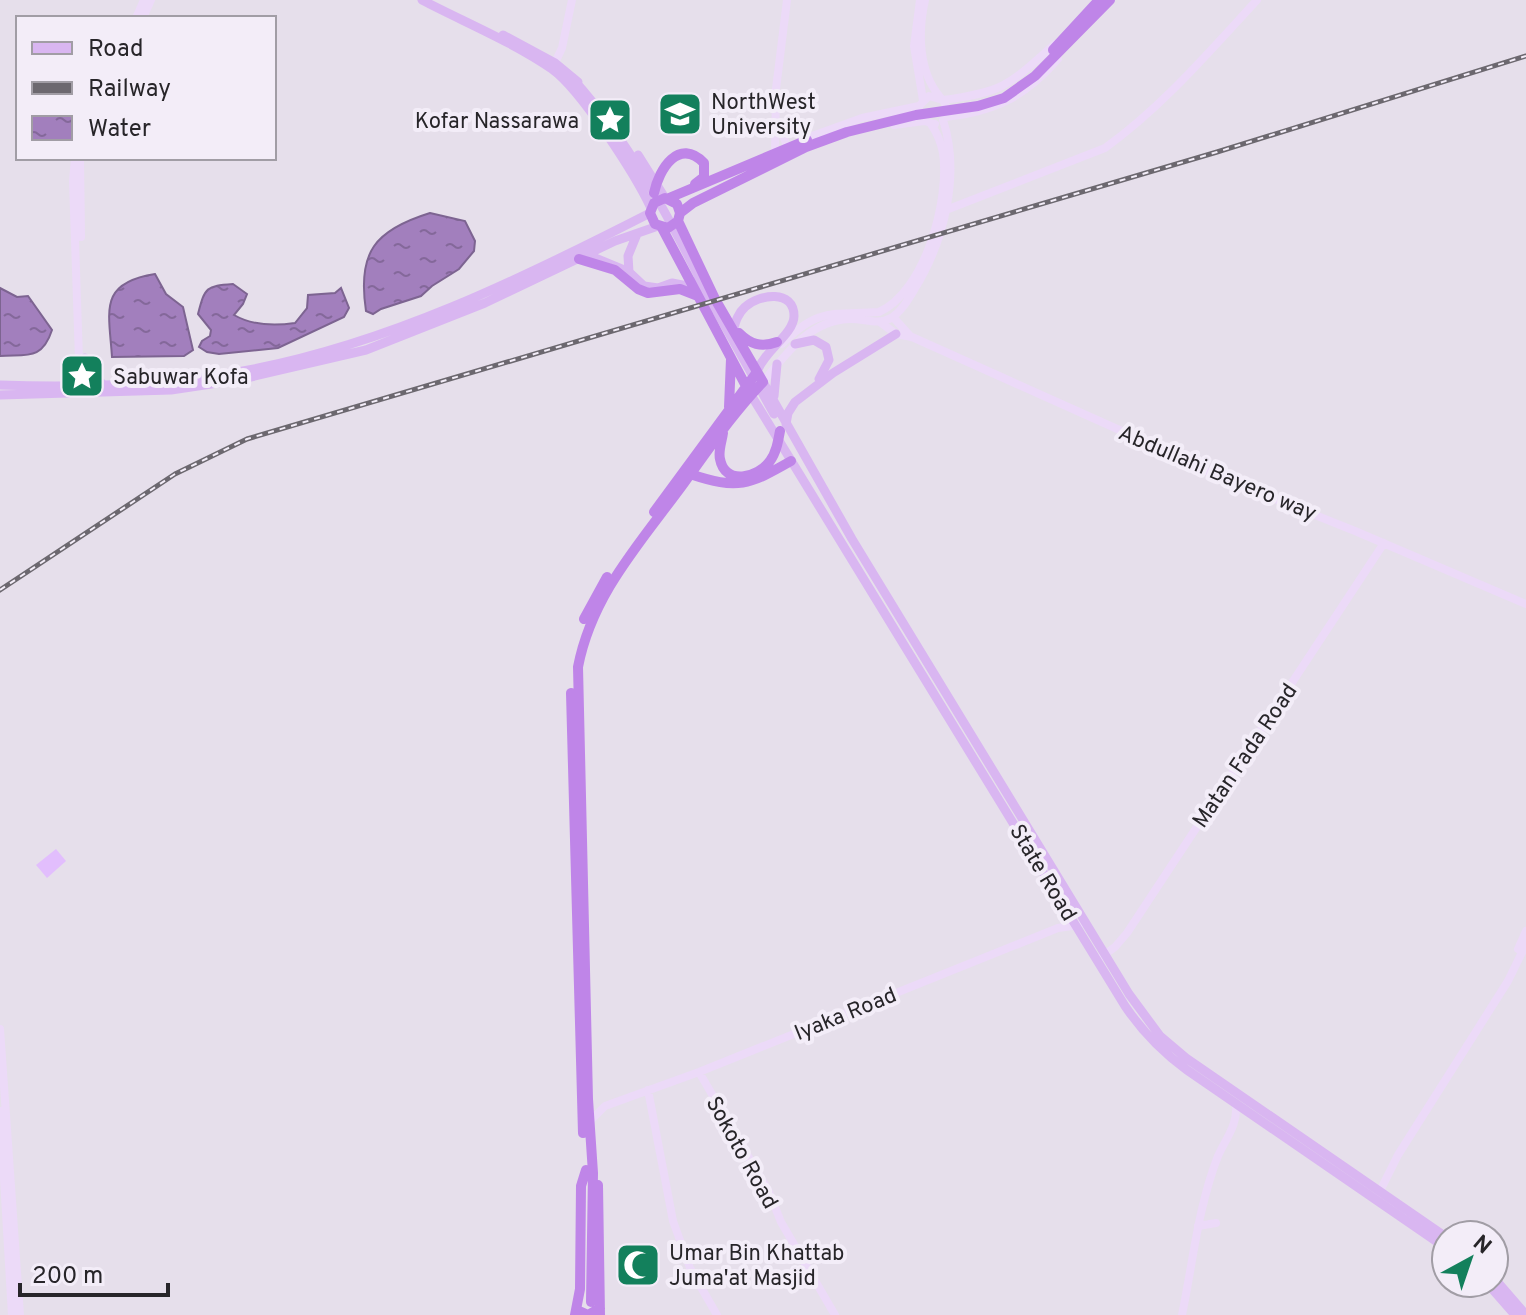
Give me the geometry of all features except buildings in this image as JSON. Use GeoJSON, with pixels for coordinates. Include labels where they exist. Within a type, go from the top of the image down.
{"type":"FeatureCollection","features":[{"type":"Feature","properties":{"kind":"highway"},"geometry":{"type":"LineString","coordinates":[[1069,38],[1099,0]]}},
{"type":"Feature","properties":{"kind":"highway"},"geometry":{"type":"LineString","coordinates":[[666,196],[720,178],[775,153],[846,130],[992,103],[1035,76],[1069,38],[1110,0]]}},
{"type":"Feature","properties":{"kind":"highway"},"geometry":{"type":"LineString","coordinates":[[660,227],[674,226],[679,217],[705,196],[798,146]]}},
{"type":"Feature","properties":{"kind":"highway"},"geometry":{"type":"LineString","coordinates":[[650,173],[669,155],[688,151],[707,159],[720,178]]}},
{"type":"Feature","properties":{"kind":"highway"},"geometry":{"type":"LineString","coordinates":[[588,1309],[590,1172],[578,667],[587,629],[604,595],[753,392],[760,377],[731,332],[679,217],[677,204],[666,196],[659,172],[679,156],[693,156],[704,163],[704,177],[666,196],[654,203],[650,210],[652,221],[660,227],[700,293],[731,357],[753,392]]}},
{"type":"Feature","properties":{"kind":"highway"},"geometry":{"type":"LineString","coordinates":[[584,257],[615,270],[642,291],[654,293],[680,289],[700,293]]}},
{"type":"Feature","properties":{"kind":"highway"},"geometry":{"type":"LineString","coordinates":[[731,332],[752,344],[777,342]]}},
{"type":"Feature","properties":{"kind":"highway"},"geometry":{"type":"LineString","coordinates":[[729,409],[731,357]]}},
{"type":"Feature","properties":{"kind":"highway"},"geometry":{"type":"LineString","coordinates":[[588,1309],[600,1193],[590,1172],[582,1116],[571,705],[573,658],[583,622],[598,590],[729,409],[753,392]]}},
{"type":"Feature","properties":{"kind":"highway"},"geometry":{"type":"LineString","coordinates":[[724,428],[720,459],[728,472],[740,477],[751,475],[771,460],[783,428]]}},
{"type":"Feature","properties":{"kind":"highway"},"geometry":{"type":"LineString","coordinates":[[690,474],[722,483],[741,484],[767,476],[791,461]]}},
{"type":"Feature","properties":{"kind":"main road"},"geometry":{"type":"LineString","coordinates":[[422,0],[554,66]]}},
{"type":"Feature","properties":{"kind":"main road"},"geometry":{"type":"LineString","coordinates":[[436,0],[554,66],[606,118],[745,374],[783,428],[848,541]]}},
{"type":"Feature","properties":{"kind":"main road"},"geometry":{"type":"LineString","coordinates":[[572,83],[585,87],[606,109],[666,196],[731,332],[753,392],[809,476]]}},
{"type":"Feature","properties":{"kind":"main road"},"geometry":{"type":"LineString","coordinates":[[251,373],[363,339],[490,292],[650,210],[615,148],[572,83]]}},
{"type":"Feature","properties":{"kind":"main road"},"geometry":{"type":"LineString","coordinates":[[634,165],[666,196]]}},
{"type":"Feature","properties":{"kind":"main road"},"geometry":{"type":"LineString","coordinates":[[0,385],[68,386],[83,390],[103,384],[171,390],[366,350],[485,303],[638,233],[660,227]]}},
{"type":"Feature","properties":{"kind":"main road"},"geometry":{"type":"LineString","coordinates":[[629,272],[628,256],[638,233]]}},
{"type":"Feature","properties":{"kind":"main road"},"geometry":{"type":"LineString","coordinates":[[584,257],[629,272],[639,283],[650,288],[672,283],[700,293]]}},
{"type":"Feature","properties":{"kind":"main road"},"geometry":{"type":"LineString","coordinates":[[672,283],[685,260]]}},
{"type":"Feature","properties":{"kind":"main road"},"geometry":{"type":"LineString","coordinates":[[731,332],[749,304],[763,298],[783,298],[793,308],[794,320],[760,363],[760,377]]}},
{"type":"Feature","properties":{"kind":"main road"},"geometry":{"type":"LineString","coordinates":[[783,428],[795,402],[833,373],[896,334]]}},
{"type":"Feature","properties":{"kind":"main road"},"geometry":{"type":"LineString","coordinates":[[753,392],[778,400],[791,399],[812,386],[826,369],[830,355],[823,344],[814,340],[795,344]]}},
{"type":"Feature","properties":{"kind":"main road"},"geometry":{"type":"LineString","coordinates":[[83,358],[91,375],[103,384]]}},
{"type":"Feature","properties":{"kind":"main road"},"geometry":{"type":"LineString","coordinates":[[68,386],[83,358]]}},
{"type":"Feature","properties":{"kind":"main road"},"geometry":{"type":"LineString","coordinates":[[777,364],[773,386],[777,407]]}},
{"type":"Feature","properties":{"kind":"main road","name":"State Road"},"geometry":{"type":"LineString","coordinates":[[760,377],[777,407],[783,428],[846,524],[848,541]]}},
{"type":"Feature","properties":{"kind":"main road"},"geometry":{"type":"LineString","coordinates":[[0,395],[133,387]]}},
{"type":"Feature","properties":{"kind":"main road","name":"State Road"},"geometry":{"type":"LineString","coordinates":[[753,392],[831,527],[848,541],[1080,924],[1139,1010],[1172,1047],[1430,1236]]}},
{"type":"Feature","properties":{"kind":"main road","name":"State Road"},"geometry":{"type":"LineString","coordinates":[[1101,957],[1125,1006],[1152,1040],[1175,1061],[1250,1114],[1430,1227]]}},
{"type":"Feature","properties":{"kind":"main road"},"geometry":{"type":"LineString","coordinates":[[1510,1296],[1526,1315]]}},
{"type":"Feature","properties":{"kind":"main road"},"geometry":{"type":"LineString","coordinates":[[1501,1299],[1515,1315]]}},
{"type":"Feature","properties":{"kind":"street"},"geometry":{"type":"LineString","coordinates":[[554,66],[562,48],[572,0]]}},
{"type":"Feature","properties":{"kind":"street"},"geometry":{"type":"LineString","coordinates":[[775,153],[775,117],[787,0]]}},
{"type":"Feature","properties":{"kind":"street"},"geometry":{"type":"LineString","coordinates":[[760,377],[815,328],[848,319],[880,322],[893,317],[918,284],[946,210],[949,189],[944,118],[947,108],[934,90],[922,51],[923,0]]}},
{"type":"Feature","properties":{"kind":"street"},"geometry":{"type":"LineString","coordinates":[[760,377],[785,341],[814,319],[832,312],[879,312],[894,304],[913,280],[933,243],[944,165],[940,142],[919,114],[921,103],[914,46],[923,0]]}},
{"type":"Feature","properties":{"kind":"street"},"geometry":{"type":"LineString","coordinates":[[946,210],[970,198],[1105,148],[1126,133],[1178,83],[1257,0]]}},
{"type":"Feature","properties":{"kind":"street"},"geometry":{"type":"LineString","coordinates":[[798,146],[803,138],[838,125],[921,103],[929,96],[942,99],[983,94],[1003,87],[1069,38]]}},
{"type":"Feature","properties":{"kind":"street"},"geometry":{"type":"LineString","coordinates":[[798,146],[928,122],[1008,102],[1049,69],[1069,38]]}},
{"type":"Feature","properties":{"kind":"street"},"geometry":{"type":"LineString","coordinates":[[775,117],[798,146]]}},
{"type":"Feature","properties":{"kind":"street"},"geometry":{"type":"LineString","coordinates":[[78,160],[73,188],[83,390]]}},
{"type":"Feature","properties":{"kind":"street"},"geometry":{"type":"LineString","coordinates":[[949,189],[970,198]]}},
{"type":"Feature","properties":{"kind":"street"},"geometry":{"type":"LineString","coordinates":[[893,317],[912,337]]}},
{"type":"Feature","properties":{"kind":"street"},"geometry":{"type":"LineString","coordinates":[[880,322],[896,334],[912,337]]}},
{"type":"Feature","properties":{"kind":"street","name":"Abdullahi Bayero way"},"geometry":{"type":"LineString","coordinates":[[912,337],[1210,473],[1526,604]]}},
{"type":"Feature","properties":{"kind":"street","name":"Matan Fada Road"},"geometry":{"type":"LineString","coordinates":[[1101,957],[1127,933],[1384,543]]}},
{"type":"Feature","properties":{"kind":"street"},"geometry":{"type":"LineString","coordinates":[[1058,928],[1074,914]]}},
{"type":"Feature","properties":{"kind":"street","name":"Iyaka Road"},"geometry":{"type":"LineString","coordinates":[[605,1106],[699,1072],[1058,928],[1080,924]]}},
{"type":"Feature","properties":{"kind":"street"},"geometry":{"type":"LineString","coordinates":[[1435,1094],[1438,1084],[1503,979],[1526,931]]}},
{"type":"Feature","properties":{"kind":"street"},"geometry":{"type":"LineString","coordinates":[[1374,1193],[1508,981],[1526,944]]}},
{"type":"Feature","properties":{"kind":"street"},"geometry":{"type":"LineString","coordinates":[[0,1029],[20,1315]]}},
{"type":"Feature","properties":{"kind":"street","name":"Sokoto Road"},"geometry":{"type":"LineString","coordinates":[[699,1072],[769,1192],[781,1222],[835,1315]]}},
{"type":"Feature","properties":{"kind":"street"},"geometry":{"type":"LineString","coordinates":[[648,1090],[673,1221],[690,1268],[717,1315]]}},
{"type":"Feature","properties":{"kind":"street"},"geometry":{"type":"LineString","coordinates":[[588,1099],[605,1106],[589,1122]]}},
{"type":"Feature","properties":{"kind":"street"},"geometry":{"type":"LineString","coordinates":[[1182,1315],[1198,1226],[1218,1157],[1237,1117],[1236,1104]]}},
{"type":"Feature","properties":{"kind":"street"},"geometry":{"type":"LineString","coordinates":[[0,1111],[12,1315]]}},
{"type":"Feature","properties":{"kind":"street"},"geometry":{"type":"LineString","coordinates":[[1233,1129],[1250,1114]]}},
{"type":"Feature","properties":{"kind":"street"},"geometry":{"type":"LineString","coordinates":[[1198,1226],[1216,1223]]}},
{"type":"Feature","properties":{"kind":"shaded area"},"geometry":{"type":"Polygon","coordinates":[[[56,849],[66,861],[47,878],[36,865],[56,849]]]}},
{"type":"Feature","properties":{"kind":"water"},"geometry":{"type":"Polygon","coordinates":[[[430,213],[465,221],[475,241],[474,251],[459,269],[421,296],[373,314],[366,311],[364,273],[374,246],[396,227],[430,213]]]}},
{"type":"Feature","properties":{"kind":"water"},"geometry":{"type":"Polygon","coordinates":[[[155,274],[166,294],[183,307],[193,350],[184,356],[112,357],[109,313],[116,292],[137,278],[155,274]]]}},
{"type":"Feature","properties":{"kind":"water"},"geometry":{"type":"Polygon","coordinates":[[[233,284],[247,294],[234,315],[256,323],[295,323],[307,308],[308,295],[335,293],[341,288],[349,308],[344,317],[278,348],[219,354],[207,352],[199,347],[210,336],[211,330],[198,314],[203,298],[212,287],[233,284]]]}},
{"type":"Feature","properties":{"kind":"water"},"geometry":{"type":"Polygon","coordinates":[[[0,288],[17,297],[28,296],[52,330],[38,351],[0,356],[0,288]]]}},
{"type":"Feature","properties":{"kind":"railway"},"geometry":{"type":"LineString","coordinates":[[0,590],[175,474],[247,439],[1217,152],[1526,56]]}},
{"type":"Feature","properties":{"kind":"place","name":"NorthWest University"},"geometry":{"type":"Point","coordinates":[680,114]}},
{"type":"Feature","properties":{"kind":"place","name":"Kofar Nassarawa"},"geometry":{"type":"Point","coordinates":[610,120]}},
{"type":"Feature","properties":{"kind":"place","name":"Sabuwar Kofa"},"geometry":{"type":"Point","coordinates":[82,376]}},
{"type":"Feature","properties":{"kind":"place","name":"Umar Bin Khattab Juma'at Masjid"},"geometry":{"type":"Point","coordinates":[638,1265]}}]}
